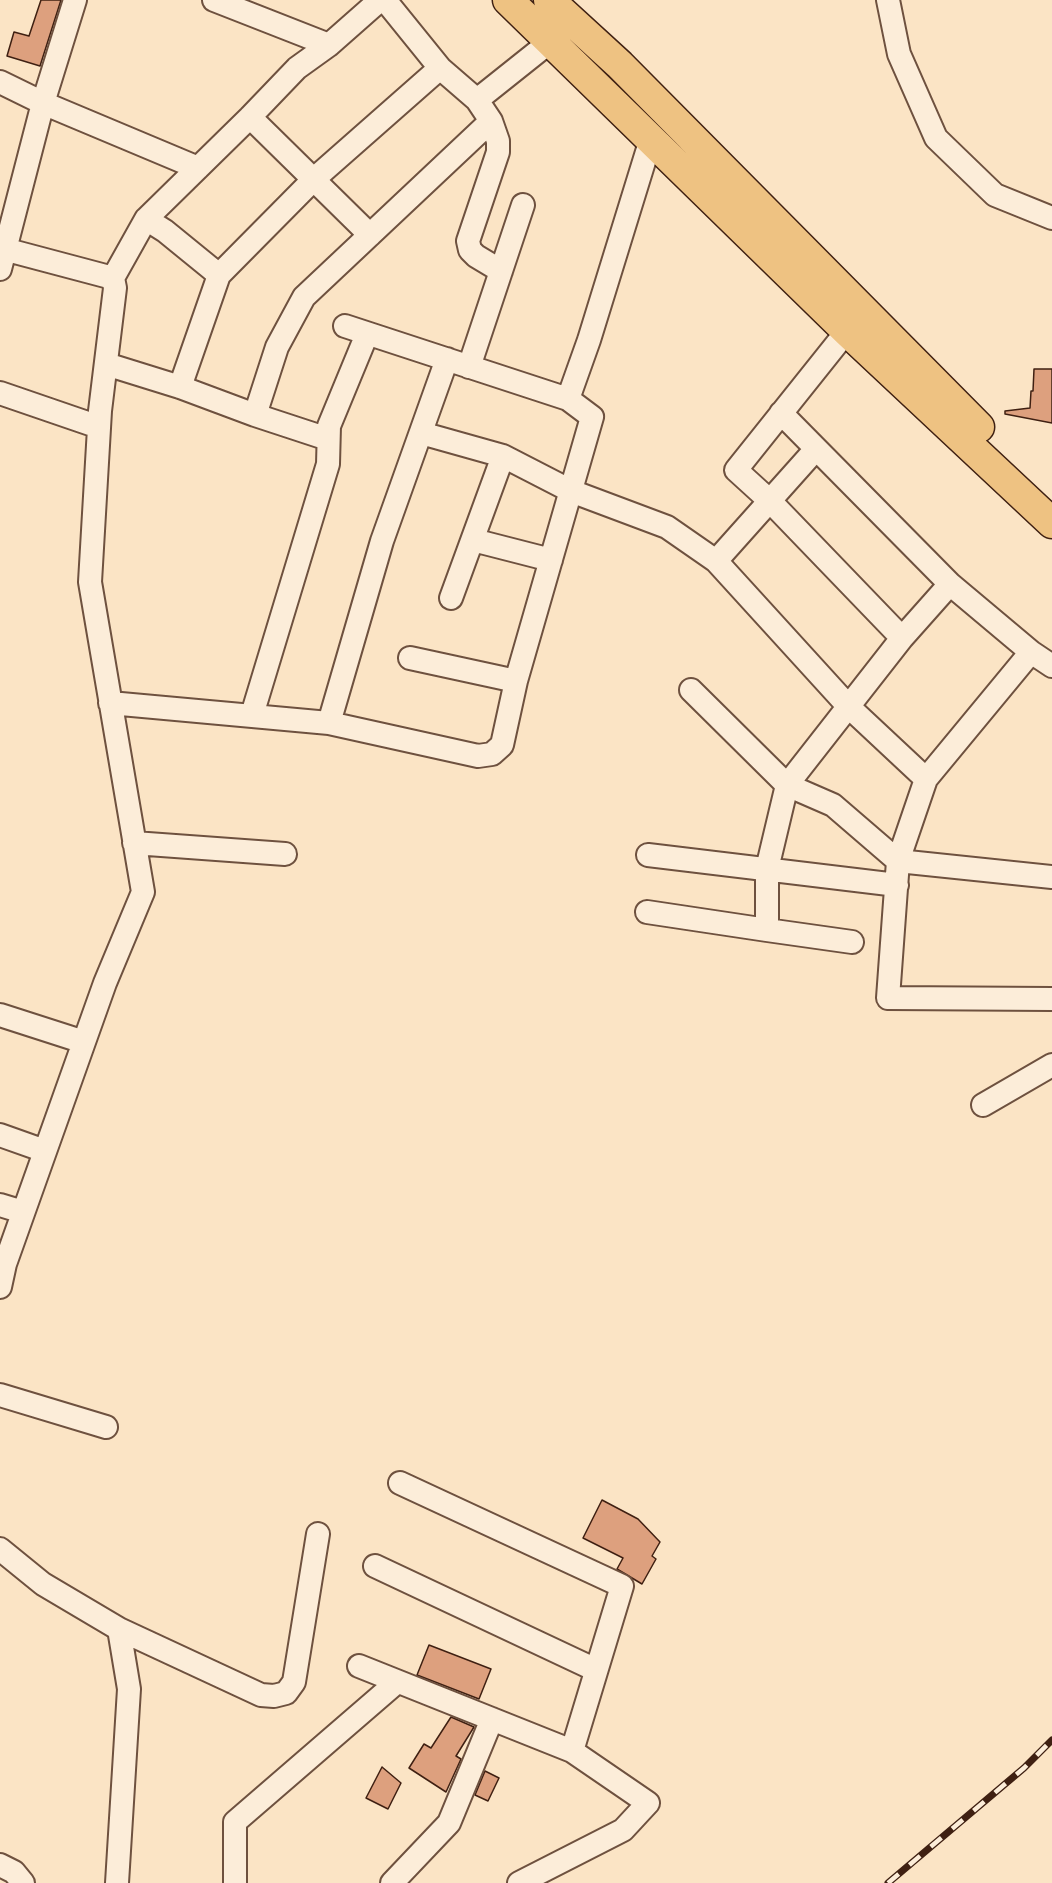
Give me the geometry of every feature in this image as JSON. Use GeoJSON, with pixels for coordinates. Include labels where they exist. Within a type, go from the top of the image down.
{"type":"FeatureCollection","features":[{"type":"Feature","properties":{"kind":"main road"},"geometry":{"type":"LineString","coordinates":[[508,0],[847,331],[1052,523]]}},
{"type":"Feature","properties":{"kind":"main road"},"geometry":{"type":"LineString","coordinates":[[549,0],[620,65],[962,410],[1052,495]]}},
{"type":"Feature","properties":{"kind":"street"},"geometry":{"type":"LineString","coordinates":[[75,0],[43,103],[2,256],[113,278]]}},
{"type":"Feature","properties":{"kind":"street"},"geometry":{"type":"LineString","coordinates":[[214,0],[329,45]]}},
{"type":"Feature","properties":{"kind":"street"},"geometry":{"type":"LineString","coordinates":[[0,1287],[5,1264],[105,983],[143,892],[90,582],[99,427],[115,288],[113,278],[146,219],[297,68],[329,45],[380,0]]}},
{"type":"Feature","properties":{"kind":"street"},"geometry":{"type":"LineString","coordinates":[[384,0],[440,68],[477,100],[491,121],[498,141],[498,152],[468,241],[470,250],[476,256],[501,271]]}},
{"type":"Feature","properties":{"kind":"street"},"geometry":{"type":"LineString","coordinates":[[888,0],[899,54],[936,138],[994,195],[1052,218]]}},
{"type":"Feature","properties":{"kind":"street"},"geometry":{"type":"LineString","coordinates":[[477,100],[551,41]]}},
{"type":"Feature","properties":{"kind":"street"},"geometry":{"type":"LineString","coordinates":[[180,387],[219,275],[314,179],[440,68]]}},
{"type":"Feature","properties":{"kind":"street"},"geometry":{"type":"LineString","coordinates":[[0,82],[43,103],[198,168]]}},
{"type":"Feature","properties":{"kind":"street"},"geometry":{"type":"LineString","coordinates":[[250,117],[370,235]]}},
{"type":"Feature","properties":{"kind":"street"},"geometry":{"type":"LineString","coordinates":[[255,415],[277,347],[304,297],[491,121]]}},
{"type":"Feature","properties":{"kind":"street"},"geometry":{"type":"LineString","coordinates":[[568,399],[589,340],[651,139]]}},
{"type":"Feature","properties":{"kind":"street"},"geometry":{"type":"LineString","coordinates":[[470,367],[523,205]]}},
{"type":"Feature","properties":{"kind":"street"},"geometry":{"type":"LineString","coordinates":[[146,219],[165,231],[219,275]]}},
{"type":"Feature","properties":{"kind":"street"},"geometry":{"type":"LineString","coordinates":[[110,703],[330,723],[478,756],[492,754],[502,745],[516,681],[592,417],[568,399],[345,326]]}},
{"type":"Feature","properties":{"kind":"street"},"geometry":{"type":"LineString","coordinates":[[847,331],[736,470],[770,501],[902,638]]}},
{"type":"Feature","properties":{"kind":"street"},"geometry":{"type":"LineString","coordinates":[[252,715],[328,464],[329,426],[367,334]]}},
{"type":"Feature","properties":{"kind":"street"},"geometry":{"type":"LineString","coordinates":[[330,723],[382,541],[447,359]]}},
{"type":"Feature","properties":{"kind":"street"},"geometry":{"type":"LineString","coordinates":[[106,364],[180,387],[328,439]]}},
{"type":"Feature","properties":{"kind":"street"},"geometry":{"type":"LineString","coordinates":[[0,393],[99,427]]}},
{"type":"Feature","properties":{"kind":"street"},"geometry":{"type":"LineString","coordinates":[[781,413],[950,584],[1031,652],[1052,666]]}},
{"type":"Feature","properties":{"kind":"street"},"geometry":{"type":"LineString","coordinates":[[421,433],[503,456],[571,491],[667,526],[717,561],[849,707],[926,779]]}},
{"type":"Feature","properties":{"kind":"street"},"geometry":{"type":"LineString","coordinates":[[717,561],[816,449]]}},
{"type":"Feature","properties":{"kind":"street"},"geometry":{"type":"LineString","coordinates":[[451,598],[503,456]]}},
{"type":"Feature","properties":{"kind":"street"},"geometry":{"type":"LineString","coordinates":[[473,540],[551,560]]}},
{"type":"Feature","properties":{"kind":"street"},"geometry":{"type":"LineString","coordinates":[[767,930],[767,869],[787,785],[902,638],[950,584]]}},
{"type":"Feature","properties":{"kind":"street"},"geometry":{"type":"LineString","coordinates":[[1031,652],[926,779],[898,861],[888,998],[1052,999]]}},
{"type":"Feature","properties":{"kind":"street"},"geometry":{"type":"LineString","coordinates":[[410,658],[516,681]]}},
{"type":"Feature","properties":{"kind":"street"},"geometry":{"type":"LineString","coordinates":[[691,690],[787,785],[833,805],[898,861],[1052,877]]}},
{"type":"Feature","properties":{"kind":"street"},"geometry":{"type":"LineString","coordinates":[[134,843],[285,854]]}},
{"type":"Feature","properties":{"kind":"street"},"geometry":{"type":"LineString","coordinates":[[648,855],[897,885]]}},
{"type":"Feature","properties":{"kind":"street"},"geometry":{"type":"LineString","coordinates":[[647,912],[852,942]]}},
{"type":"Feature","properties":{"kind":"street"},"geometry":{"type":"LineString","coordinates":[[0,1015],[84,1042]]}},
{"type":"Feature","properties":{"kind":"street"},"geometry":{"type":"LineString","coordinates":[[983,1105],[1052,1065]]}},
{"type":"Feature","properties":{"kind":"street"},"geometry":{"type":"LineString","coordinates":[[0,1135],[45,1151]]}},
{"type":"Feature","properties":{"kind":"street"},"geometry":{"type":"LineString","coordinates":[[0,1205],[23,1212]]}},
{"type":"Feature","properties":{"kind":"street"},"geometry":{"type":"LineString","coordinates":[[0,1395],[106,1427]]}},
{"type":"Feature","properties":{"kind":"street"},"geometry":{"type":"LineString","coordinates":[[400,1483],[622,1586],[572,1751]]}},
{"type":"Feature","properties":{"kind":"street"},"geometry":{"type":"LineString","coordinates":[[0,1549],[43,1584],[118,1629],[261,1695],[274,1696],[286,1693],[294,1682],[318,1534]]}},
{"type":"Feature","properties":{"kind":"street"},"geometry":{"type":"LineString","coordinates":[[375,1566],[596,1670]]}},
{"type":"Feature","properties":{"kind":"street"},"geometry":{"type":"LineString","coordinates":[[117,1883],[129,1689],[118,1629]]}},
{"type":"Feature","properties":{"kind":"street"},"geometry":{"type":"LineString","coordinates":[[359,1666],[572,1751],[648,1803],[623,1830],[519,1883]]}},
{"type":"Feature","properties":{"kind":"street"},"geometry":{"type":"LineString","coordinates":[[236,1883],[235,1822],[397,1682]]}},
{"type":"Feature","properties":{"kind":"street"},"geometry":{"type":"LineString","coordinates":[[392,1883],[449,1823],[492,1719]]}},
{"type":"Feature","properties":{"kind":"street"},"geometry":{"type":"LineString","coordinates":[[0,1865],[14,1872],[23,1883]]}},
{"type":"Feature","properties":{"kind":"building"},"geometry":{"type":"Polygon","coordinates":[[[41,0],[61,0],[40,66],[7,56],[14,32],[29,36],[41,0]]]}},
{"type":"Feature","properties":{"kind":"building"},"geometry":{"type":"Polygon","coordinates":[[[1034,369],[1052,369],[1052,423],[1005,414],[1005,411],[1030,408],[1034,369]]]}},
{"type":"Feature","properties":{"kind":"building"},"geometry":{"type":"Polygon","coordinates":[[[602,1500],[638,1519],[660,1542],[652,1556],[656,1559],[642,1584],[617,1569],[623,1558],[583,1538],[602,1500]]]}},
{"type":"Feature","properties":{"kind":"building"},"geometry":{"type":"Polygon","coordinates":[[[429,1645],[491,1669],[479,1699],[417,1675],[429,1645]]]}},
{"type":"Feature","properties":{"kind":"building"},"geometry":{"type":"Polygon","coordinates":[[[451,1717],[474,1727],[456,1756],[461,1759],[446,1792],[409,1768],[424,1744],[431,1748],[451,1717]]]}},
{"type":"Feature","properties":{"kind":"building"},"geometry":{"type":"Polygon","coordinates":[[[382,1767],[401,1783],[388,1809],[366,1798],[382,1767]]]}},
{"type":"Feature","properties":{"kind":"building"},"geometry":{"type":"Polygon","coordinates":[[[485,1771],[499,1778],[488,1801],[475,1795],[485,1771]]]}},
{"type":"Feature","properties":{"kind":"railway"},"geometry":{"type":"LineString","coordinates":[[888,1883],[1024,1768],[1052,1740]]}}]}
